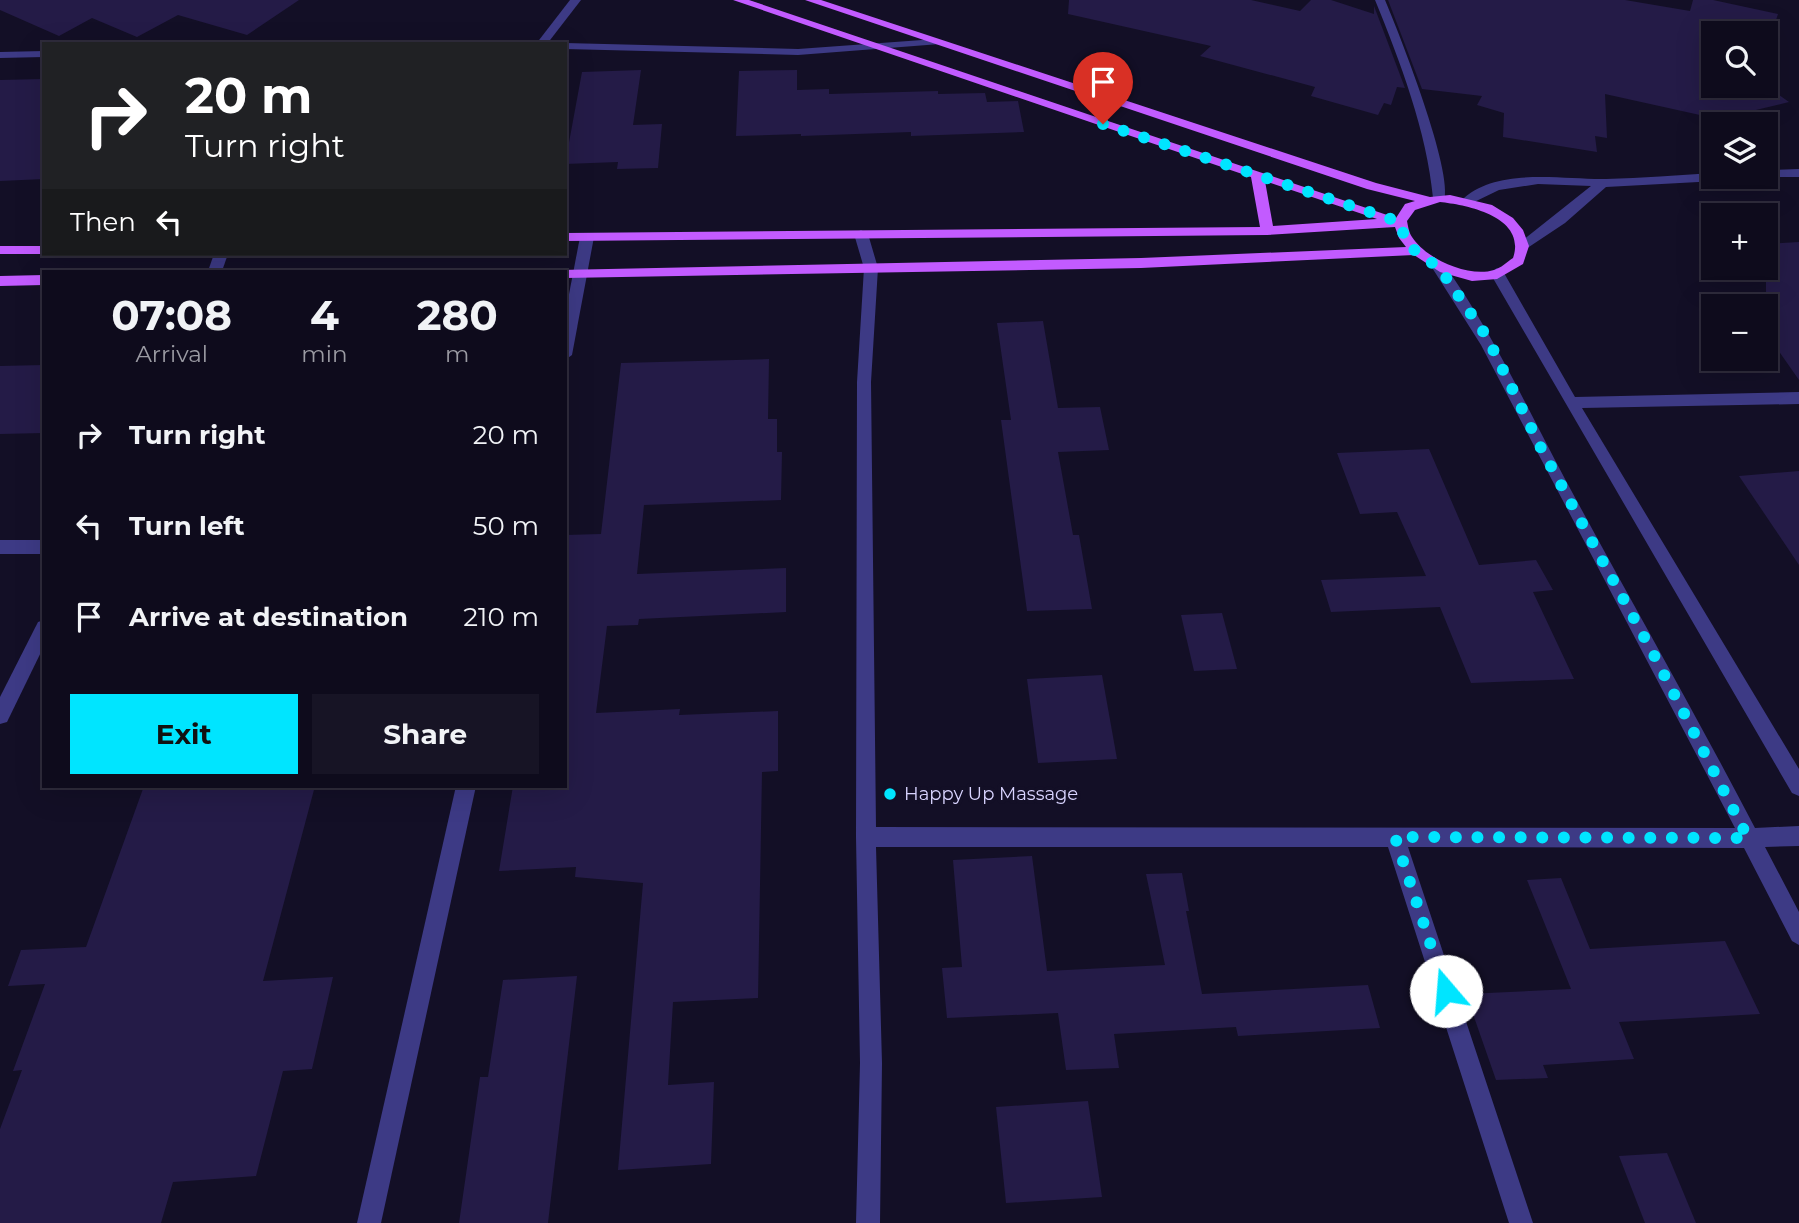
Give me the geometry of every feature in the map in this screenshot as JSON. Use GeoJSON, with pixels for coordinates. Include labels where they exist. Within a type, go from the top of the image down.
{"type":"FeatureCollection","features":[{"type":"Feature","properties":{"kind":"main road"},"geometry":{"type":"LineString","coordinates":[[738,0],[1400,222]]}},
{"type":"Feature","properties":{"kind":"main road"},"geometry":{"type":"LineString","coordinates":[[810,0],[1372,186],[1433,199],[1468,201],[1495,212],[1521,237],[1523,247],[1516,263],[1497,273],[1468,274],[1438,266],[1414,251],[1404,238],[1400,222],[1408,209],[1433,199]]}},
{"type":"Feature","properties":{"kind":"main road"},"geometry":{"type":"LineString","coordinates":[[1257,175],[1267,231]]}},
{"type":"Feature","properties":{"kind":"main road"},"geometry":{"type":"LineString","coordinates":[[567,237],[1267,231],[1400,222]]}},
{"type":"Feature","properties":{"kind":"main road"},"geometry":{"type":"LineString","coordinates":[[0,250],[42,250]]}},
{"type":"Feature","properties":{"kind":"main road"},"geometry":{"type":"LineString","coordinates":[[567,273],[1141,263],[1414,251]]}},
{"type":"Feature","properties":{"kind":"main road"},"geometry":{"type":"LineString","coordinates":[[0,281],[42,280]]}},
{"type":"Feature","properties":{"kind":"street"},"geometry":{"type":"LineString","coordinates":[[543,42],[576,0]]}},
{"type":"Feature","properties":{"kind":"street"},"geometry":{"type":"LineString","coordinates":[[1380,0],[1405,60],[1437,173],[1433,199]]}},
{"type":"Feature","properties":{"kind":"street"},"geometry":{"type":"LineString","coordinates":[[567,46],[798,52],[936,42]]}},
{"type":"Feature","properties":{"kind":"street"},"geometry":{"type":"LineString","coordinates":[[0,55],[42,54]]}},
{"type":"Feature","properties":{"kind":"street"},"geometry":{"type":"LineString","coordinates":[[1778,174],[1799,173]]}},
{"type":"Feature","properties":{"kind":"street"},"geometry":{"type":"LineString","coordinates":[[1468,201],[1496,187],[1538,180],[1603,183],[1701,178]]}},
{"type":"Feature","properties":{"kind":"street"},"geometry":{"type":"LineString","coordinates":[[1523,247],[1603,183]]}},
{"type":"Feature","properties":{"kind":"street"},"geometry":{"type":"LineString","coordinates":[[861,234],[870,268],[864,382],[866,837],[871,1063],[868,1223]]}},
{"type":"Feature","properties":{"kind":"street"},"geometry":{"type":"LineString","coordinates":[[567,345],[587,237]]}},
{"type":"Feature","properties":{"kind":"street"},"geometry":{"type":"LineString","coordinates":[[1438,266],[1487,337],[1541,448],[1655,657],[1799,934]]}},
{"type":"Feature","properties":{"kind":"street"},"geometry":{"type":"LineString","coordinates":[[1497,273],[1799,787]]}},
{"type":"Feature","properties":{"kind":"street"},"geometry":{"type":"LineString","coordinates":[[1571,403],[1799,398]]}},
{"type":"Feature","properties":{"kind":"street"},"geometry":{"type":"LineString","coordinates":[[0,547],[42,547]]}},
{"type":"Feature","properties":{"kind":"street"},"geometry":{"type":"LineString","coordinates":[[0,716],[42,631]]}},
{"type":"Feature","properties":{"kind":"street"},"geometry":{"type":"LineString","coordinates":[[369,1223],[466,788]]}},
{"type":"Feature","properties":{"kind":"street"},"geometry":{"type":"LineString","coordinates":[[866,837],[1799,836]]}},
{"type":"Feature","properties":{"kind":"street"},"geometry":{"type":"LineString","coordinates":[[1395,837],[1521,1223]]}},
{"type":"Feature","properties":{"kind":"building"},"geometry":{"type":"Polygon","coordinates":[[[0,0],[299,0],[247,35],[178,15],[137,37],[92,18],[59,36],[0,10],[0,0]]]}},
{"type":"Feature","properties":{"kind":"building"},"geometry":{"type":"Polygon","coordinates":[[[1069,0],[1251,0],[1300,11],[1311,0],[1331,0],[1374,14],[1374,6],[1405,88],[1397,87],[1391,105],[1384,103],[1378,115],[1311,96],[1315,87],[1200,56],[1211,46],[1068,14],[1069,0]]]}},
{"type":"Feature","properties":{"kind":"building"},"geometry":{"type":"Polygon","coordinates":[[[1388,0],[1625,0],[1690,11],[1693,0],[1713,0],[1778,14],[1776,21],[1701,21],[1701,98],[1778,98],[1778,94],[1789,102],[1747,112],[1701,112],[1701,115],[1605,94],[1607,138],[1595,136],[1597,152],[1503,137],[1504,113],[1477,105],[1482,96],[1422,89],[1388,0]]]}},
{"type":"Feature","properties":{"kind":"building"},"geometry":{"type":"Polygon","coordinates":[[[641,70],[633,125],[662,124],[658,168],[617,169],[618,162],[567,164],[582,72],[641,70]]]}},
{"type":"Feature","properties":{"kind":"building"},"geometry":{"type":"Polygon","coordinates":[[[797,70],[797,90],[829,89],[829,94],[938,91],[938,94],[985,93],[987,102],[1018,101],[1024,132],[911,136],[911,132],[736,136],[739,71],[797,70]]]}},
{"type":"Feature","properties":{"kind":"building"},"geometry":{"type":"Polygon","coordinates":[[[42,79],[42,179],[0,181],[0,80],[42,79]]]}},
{"type":"Feature","properties":{"kind":"building"},"geometry":{"type":"Polygon","coordinates":[[[1799,242],[1799,380],[1778,350],[1778,294],[1766,294],[1766,280],[1778,280],[1778,243],[1799,242]]]}},
{"type":"Feature","properties":{"kind":"building"},"geometry":{"type":"Polygon","coordinates":[[[1043,321],[1058,408],[1100,407],[1109,450],[1058,452],[1073,535],[1079,535],[1092,609],[1027,611],[1001,420],[1011,420],[997,323],[1043,321]]]}},
{"type":"Feature","properties":{"kind":"building"},"geometry":{"type":"Polygon","coordinates":[[[769,359],[768,419],[777,419],[777,452],[782,452],[781,500],[644,505],[637,574],[786,568],[786,612],[639,619],[638,625],[607,626],[596,713],[680,709],[679,715],[778,711],[778,771],[762,772],[758,998],[673,1002],[668,1085],[714,1082],[711,1164],[618,1170],[643,883],[575,877],[576,867],[499,871],[513,788],[567,788],[567,535],[601,534],[621,363],[769,359]]]}},
{"type":"Feature","properties":{"kind":"building"},"geometry":{"type":"Polygon","coordinates":[[[42,365],[42,433],[0,434],[0,366],[42,365]]]}},
{"type":"Feature","properties":{"kind":"building"},"geometry":{"type":"Polygon","coordinates":[[[1429,449],[1479,565],[1536,560],[1553,590],[1533,592],[1574,679],[1471,683],[1440,607],[1331,612],[1321,580],[1426,576],[1397,512],[1360,514],[1337,453],[1429,449]]]}},
{"type":"Feature","properties":{"kind":"building"},"geometry":{"type":"Polygon","coordinates":[[[1799,471],[1799,565],[1739,476],[1799,471]]]}},
{"type":"Feature","properties":{"kind":"building"},"geometry":{"type":"Polygon","coordinates":[[[1222,613],[1237,669],[1194,671],[1181,615],[1222,613]]]}},
{"type":"Feature","properties":{"kind":"building"},"geometry":{"type":"Polygon","coordinates":[[[1102,675],[1117,759],[1038,763],[1027,679],[1102,675]]]}},
{"type":"Feature","properties":{"kind":"building"},"geometry":{"type":"Polygon","coordinates":[[[143,788],[314,788],[263,981],[333,977],[312,1069],[283,1071],[256,1176],[173,1182],[161,1223],[0,1223],[0,1129],[22,1070],[13,1071],[45,984],[8,986],[21,950],[86,947],[143,788]]]}},
{"type":"Feature","properties":{"kind":"building"},"geometry":{"type":"Polygon","coordinates":[[[1032,856],[1047,971],[1165,965],[1146,874],[1182,873],[1189,911],[1186,911],[1202,994],[1368,985],[1380,1028],[1238,1036],[1236,1027],[1114,1034],[1119,1068],[1066,1070],[1058,1013],[947,1018],[942,968],[962,967],[953,860],[1032,856]]]}},
{"type":"Feature","properties":{"kind":"building"},"geometry":{"type":"Polygon","coordinates":[[[1561,878],[1590,949],[1725,941],[1760,1014],[1619,1022],[1634,1059],[1543,1065],[1548,1078],[1496,1080],[1466,994],[1571,989],[1527,880],[1561,878]]]}},
{"type":"Feature","properties":{"kind":"building"},"geometry":{"type":"Polygon","coordinates":[[[577,976],[548,1223],[459,1223],[480,1077],[488,1077],[503,980],[577,976]]]}},
{"type":"Feature","properties":{"kind":"building"},"geometry":{"type":"Polygon","coordinates":[[[1088,1101],[1102,1197],[1006,1203],[996,1107],[1088,1101]]]}},
{"type":"Feature","properties":{"kind":"building"},"geometry":{"type":"Polygon","coordinates":[[[1667,1153],[1696,1223],[1645,1223],[1619,1156],[1667,1153]]]}},
{"type":"Feature","properties":{"kind":"place","name":"Happy Up Massage"},"geometry":{"type":"Point","coordinates":[890,794]}},
{"type":"Feature","properties":{"kind":"route"},"geometry":{"type":"LineString","coordinates":[[1103,124],[1400,222],[1406,243],[1438,266],[1487,337],[1541,448],[1655,657],[1748,838],[1395,837],[1446,991]]}}]}
